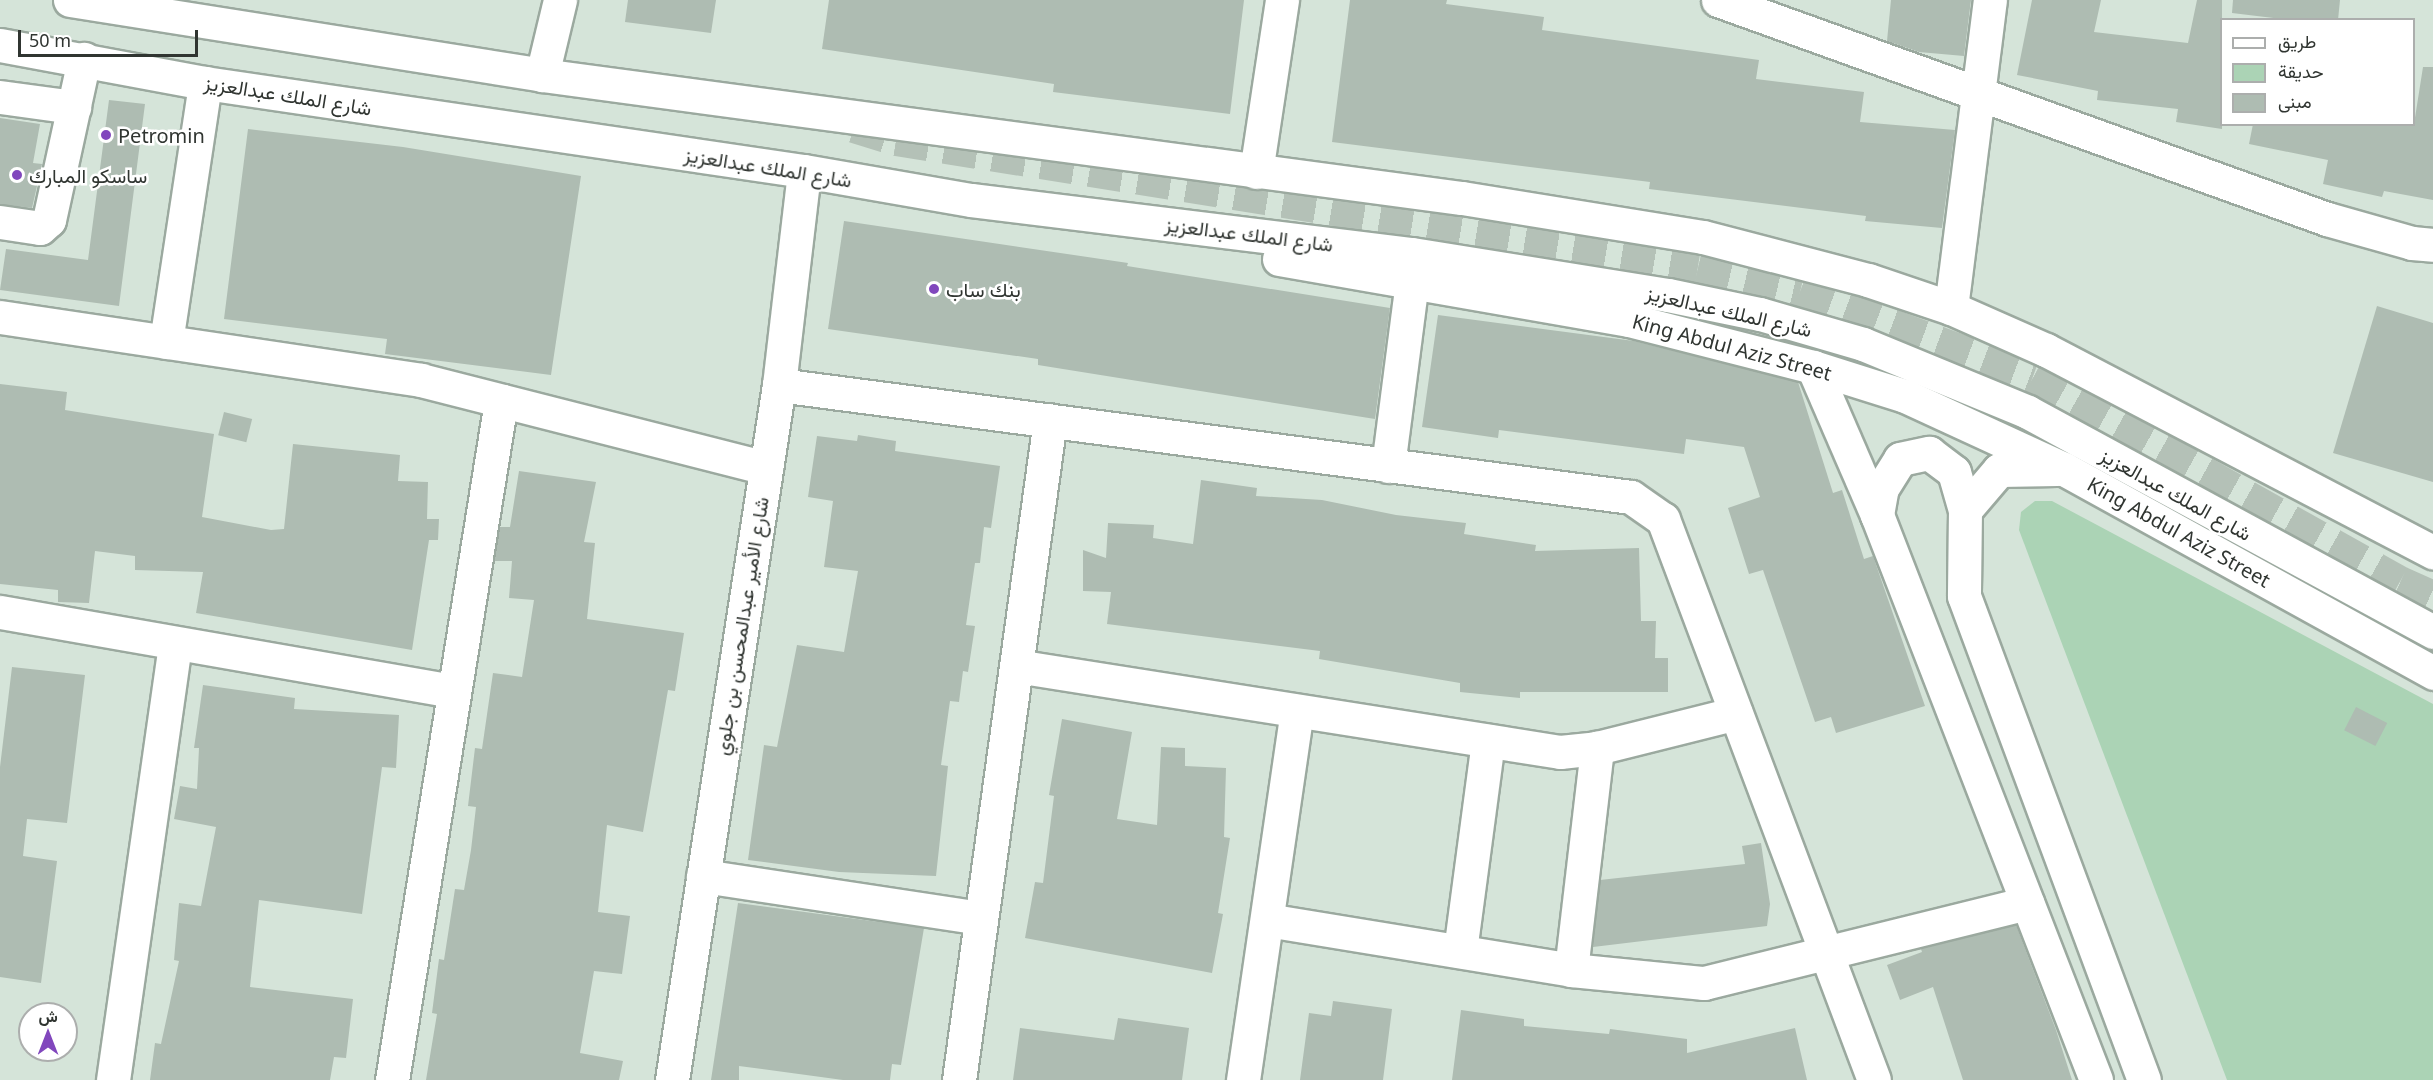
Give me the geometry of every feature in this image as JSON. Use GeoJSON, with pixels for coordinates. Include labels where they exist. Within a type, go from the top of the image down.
{"type":"FeatureCollection","features":[{"type":"Feature","properties":{"kind":"street"},"geometry":{"type":"LineString","coordinates":[[70,0],[542,75],[1462,198],[1703,237],[1868,280],[1951,308],[2046,350],[2433,552]]}},
{"type":"Feature","properties":{"kind":"street"},"geometry":{"type":"LineString","coordinates":[[542,75],[560,0]]}},
{"type":"Feature","properties":{"kind":"street"},"geometry":{"type":"LineString","coordinates":[[1256,172],[1282,0]]}},
{"type":"Feature","properties":{"kind":"street"},"geometry":{"type":"LineString","coordinates":[[1718,0],[2326,219],[2412,243],[2433,245]]}},
{"type":"Feature","properties":{"kind":"street"},"geometry":{"type":"LineString","coordinates":[[1951,308],[1990,0]]}},
{"type":"Feature","properties":{"kind":"street","name":"شارع الملك عبدالعزيز"},"geometry":{"type":"LineString","coordinates":[[0,45],[205,82],[804,171],[970,200],[1412,254],[1668,295],[1760,314],[1863,344],[2028,412],[2433,633]]}},
{"type":"Feature","properties":{"kind":"street"},"geometry":{"type":"LineString","coordinates":[[0,222],[40,228],[49,220],[84,59]]}},
{"type":"Feature","properties":{"kind":"street"},"geometry":{"type":"LineString","coordinates":[[166,342],[205,82]]}},
{"type":"Feature","properties":{"kind":"street"},"geometry":{"type":"LineString","coordinates":[[0,97],[74,107]]}},
{"type":"Feature","properties":{"kind":"street","name":"شارع الأمير عبدالمحسن بن جلوي"},"geometry":{"type":"LineString","coordinates":[[672,1080],[779,385],[804,171]]}},
{"type":"Feature","properties":{"kind":"street","name":"King Abdul Aziz Street"},"geometry":{"type":"LineString","coordinates":[[970,200],[1128,232],[1629,320],[1813,366],[1905,396],[2064,469],[2433,673]]}},
{"type":"Feature","properties":{"kind":"street"},"geometry":{"type":"LineString","coordinates":[[1388,466],[1412,281]]}},
{"type":"Feature","properties":{"kind":"street"},"geometry":{"type":"LineString","coordinates":[[0,317],[421,380],[766,468]]}},
{"type":"Feature","properties":{"kind":"street"},"geometry":{"type":"LineString","coordinates":[[1813,366],[1877,516],[2096,1080]]}},
{"type":"Feature","properties":{"kind":"street"},"geometry":{"type":"LineString","coordinates":[[779,385],[1631,497],[1663,519],[1874,1080]]}},
{"type":"Feature","properties":{"kind":"street"},"geometry":{"type":"LineString","coordinates":[[392,1080],[501,401]]}},
{"type":"Feature","properties":{"kind":"street"},"geometry":{"type":"LineString","coordinates":[[959,1080],[1050,420]]}},
{"type":"Feature","properties":{"kind":"street"},"geometry":{"type":"LineString","coordinates":[[1877,516],[1882,488],[1900,459],[1929,453],[1954,472],[1965,510],[1964,596],[2144,1080]]}},
{"type":"Feature","properties":{"kind":"street"},"geometry":{"type":"LineString","coordinates":[[1965,510],[1999,470],[2064,469]]}},
{"type":"Feature","properties":{"kind":"street"},"geometry":{"type":"LineString","coordinates":[[0,612],[453,691]]}},
{"type":"Feature","properties":{"kind":"street"},"geometry":{"type":"LineString","coordinates":[[113,1080],[175,643]]}},
{"type":"Feature","properties":{"kind":"street"},"geometry":{"type":"LineString","coordinates":[[1016,666],[1560,752],[1597,748],[1736,713]]}},
{"type":"Feature","properties":{"kind":"street"},"geometry":{"type":"LineString","coordinates":[[1243,1080],[1297,711]]}},
{"type":"Feature","properties":{"kind":"street"},"geometry":{"type":"LineString","coordinates":[[1460,951],[1488,741]]}},
{"type":"Feature","properties":{"kind":"street"},"geometry":{"type":"LineString","coordinates":[[1571,970],[1597,748]]}},
{"type":"Feature","properties":{"kind":"street"},"geometry":{"type":"LineString","coordinates":[[703,876],[981,918]]}},
{"type":"Feature","properties":{"kind":"street"},"geometry":{"type":"LineString","coordinates":[[1267,920],[1571,970],[1704,983],[2027,903]]}},
{"type":"Feature","properties":{"kind":"green space"},"geometry":{"type":"Polygon","coordinates":[[[2035,501],[2052,501],[2433,704],[2433,1080],[2227,1080],[2019,530],[2021,512],[2035,501]]]}},
{"type":"Feature","properties":{"kind":"building"},"geometry":{"type":"Polygon","coordinates":[[[628,0],[716,0],[711,33],[625,22],[628,0]]]}},
{"type":"Feature","properties":{"kind":"building"},"geometry":{"type":"Polygon","coordinates":[[[829,0],[1244,0],[1230,114],[1053,92],[1054,84],[822,49],[829,0]]]}},
{"type":"Feature","properties":{"kind":"building"},"geometry":{"type":"Polygon","coordinates":[[[1350,0],[1447,0],[1446,4],[1544,17],[1542,30],[1759,60],[1756,79],[1864,92],[1860,122],[1955,130],[1942,228],[1865,221],[1866,216],[1649,189],[1650,182],[1332,142],[1350,0]]]}},
{"type":"Feature","properties":{"kind":"building"},"geometry":{"type":"Polygon","coordinates":[[[1891,0],[1971,0],[1964,56],[1919,52],[1887,41],[1891,0]]]}},
{"type":"Feature","properties":{"kind":"building"},"geometry":{"type":"Polygon","coordinates":[[[2032,0],[2101,0],[2094,32],[2188,43],[2197,0],[2222,0],[2220,126],[2222,129],[2176,122],[2178,109],[2097,100],[2098,91],[2017,75],[2032,0]]]}},
{"type":"Feature","properties":{"kind":"building"},"geometry":{"type":"Polygon","coordinates":[[[2233,0],[2340,0],[2338,18],[2273,18],[2232,13],[2233,0]]]}},
{"type":"Feature","properties":{"kind":"building"},"geometry":{"type":"Polygon","coordinates":[[[2423,67],[2433,67],[2433,200],[2384,191],[2382,197],[2323,184],[2328,160],[2249,144],[2253,126],[2415,126],[2423,67]]]}},
{"type":"Feature","properties":{"kind":"building"},"geometry":{"type":"Polygon","coordinates":[[[109,100],[145,104],[119,306],[0,290],[6,249],[88,260],[109,100]]]}},
{"type":"Feature","properties":{"kind":"building"},"geometry":{"type":"Polygon","coordinates":[[[0,118],[40,124],[33,163],[42,164],[32,208],[0,204],[0,118]]]}},
{"type":"Feature","properties":{"kind":"building"},"geometry":{"type":"Polygon","coordinates":[[[248,129],[403,147],[581,176],[551,375],[385,354],[387,339],[224,319],[248,129]]]}},
{"type":"Feature","properties":{"kind":"building"},"geometry":{"type":"Polygon","coordinates":[[[844,221],[1128,263],[1127,266],[1390,308],[1375,419],[1038,365],[1038,359],[828,329],[844,221]]]}},
{"type":"Feature","properties":{"kind":"building"},"geometry":{"type":"Polygon","coordinates":[[[2377,306],[2433,323],[2433,482],[2333,453],[2377,306]]]}},
{"type":"Feature","properties":{"kind":"building"},"geometry":{"type":"Polygon","coordinates":[[[1438,315],[1634,341],[1798,382],[1833,493],[1842,490],[1864,559],[1873,556],[1925,706],[1836,733],[1831,717],[1815,722],[1763,570],[1749,574],[1728,508],[1760,497],[1744,447],[1686,439],[1684,454],[1499,430],[1498,438],[1422,427],[1438,315]]]}},
{"type":"Feature","properties":{"kind":"building"},"geometry":{"type":"Polygon","coordinates":[[[0,384],[67,392],[65,410],[214,434],[202,517],[271,530],[284,529],[293,444],[400,455],[398,481],[428,482],[427,519],[439,519],[438,540],[429,540],[412,650],[196,613],[203,572],[135,570],[135,556],[95,551],[89,603],[58,602],[58,590],[0,584],[0,384]]]}},
{"type":"Feature","properties":{"kind":"building"},"geometry":{"type":"Polygon","coordinates":[[[224,412],[252,419],[246,442],[218,435],[224,412]]]}},
{"type":"Feature","properties":{"kind":"building"},"geometry":{"type":"Polygon","coordinates":[[[858,435],[896,441],[895,451],[1000,466],[991,528],[984,527],[980,563],[975,563],[966,625],[975,626],[968,672],[963,671],[959,702],[950,701],[941,765],[948,766],[936,876],[839,872],[748,860],[764,745],[777,747],[797,645],[844,652],[858,571],[824,567],[833,501],[808,497],[817,436],[857,441],[858,435]]]}},
{"type":"Feature","properties":{"kind":"building"},"geometry":{"type":"Polygon","coordinates":[[[519,471],[596,482],[584,542],[595,543],[587,619],[684,633],[675,691],[668,690],[643,832],[607,825],[598,912],[630,916],[622,974],[594,971],[580,1053],[623,1061],[619,1080],[426,1080],[437,1014],[432,1013],[439,959],[444,960],[455,889],[464,890],[471,850],[476,807],[468,806],[475,748],[482,749],[493,673],[522,677],[534,600],[509,598],[512,561],[494,561],[500,527],[510,527],[519,471]]]}},
{"type":"Feature","properties":{"kind":"building"},"geometry":{"type":"Polygon","coordinates":[[[1201,480],[1257,488],[1256,496],[1322,500],[1396,515],[1466,523],[1464,534],[1536,545],[1535,551],[1639,548],[1641,621],[1656,621],[1655,658],[1668,658],[1668,692],[1520,692],[1520,698],[1460,692],[1460,683],[1319,659],[1320,651],[1107,624],[1111,592],[1083,591],[1083,550],[1106,558],[1108,523],[1154,525],[1153,538],[1193,544],[1201,480]]]}},
{"type":"Feature","properties":{"kind":"building"},"geometry":{"type":"Polygon","coordinates":[[[12,667],[85,675],[67,823],[27,819],[23,856],[57,861],[41,983],[0,977],[0,767],[12,667]]]}},
{"type":"Feature","properties":{"kind":"building"},"geometry":{"type":"Polygon","coordinates":[[[203,685],[295,698],[294,709],[399,715],[396,768],[382,767],[362,914],[259,900],[250,987],[353,999],[346,1058],[334,1057],[330,1080],[150,1080],[155,1043],[161,1044],[179,961],[174,960],[179,903],[201,906],[216,827],[174,819],[180,786],[197,789],[199,748],[194,748],[203,685]]]}},
{"type":"Feature","properties":{"kind":"building"},"geometry":{"type":"Polygon","coordinates":[[[2356,707],[2387,723],[2375,746],[2344,730],[2356,707]]]}},
{"type":"Feature","properties":{"kind":"building"},"geometry":{"type":"Polygon","coordinates":[[[1062,719],[1132,732],[1117,819],[1157,825],[1161,747],[1185,748],[1185,766],[1226,768],[1224,837],[1230,838],[1218,913],[1223,914],[1212,973],[1025,938],[1035,882],[1043,883],[1054,796],[1049,795],[1062,719]]]}},
{"type":"Feature","properties":{"kind":"building"},"geometry":{"type":"Polygon","coordinates":[[[1761,843],[1770,904],[1767,926],[1593,947],[1600,880],[1745,864],[1742,846],[1761,843]]]}},
{"type":"Feature","properties":{"kind":"building"},"geometry":{"type":"Polygon","coordinates":[[[738,903],[924,928],[901,1065],[892,1064],[890,1080],[843,1080],[739,1066],[739,1080],[711,1080],[738,903]]]}},
{"type":"Feature","properties":{"kind":"building"},"geometry":{"type":"Polygon","coordinates":[[[2016,925],[2056,1030],[2072,1080],[1963,1080],[1933,987],[1900,1000],[1887,965],[1922,952],[1921,949],[2016,925]]]}},
{"type":"Feature","properties":{"kind":"building"},"geometry":{"type":"Polygon","coordinates":[[[1333,1001],[1392,1009],[1383,1080],[1300,1080],[1309,1013],[1331,1016],[1333,1001]]]}},
{"type":"Feature","properties":{"kind":"building"},"geometry":{"type":"Polygon","coordinates":[[[1461,1010],[1524,1019],[1524,1026],[1609,1034],[1610,1029],[1687,1039],[1687,1053],[1795,1028],[1807,1080],[1452,1080],[1461,1010]]]}},
{"type":"Feature","properties":{"kind":"building"},"geometry":{"type":"Polygon","coordinates":[[[1118,1018],[1189,1028],[1182,1080],[1013,1080],[1020,1028],[1114,1040],[1118,1018]]]}},
{"type":"Feature","properties":{"kind":"tunnel"},"geometry":{"type":"LineString","coordinates":[[854,126],[896,139],[1698,267],[1800,291],[2033,377],[2400,582],[2433,597]]}},
{"type":"Feature","properties":{"kind":"place","name":"Petromin"},"geometry":{"type":"Point","coordinates":[106,135]}},
{"type":"Feature","properties":{"kind":"place","name":"ساسكو المبارك"},"geometry":{"type":"Point","coordinates":[17,175]}},
{"type":"Feature","properties":{"kind":"place","name":"بنك ساب"},"geometry":{"type":"Point","coordinates":[934,289]}}]}
